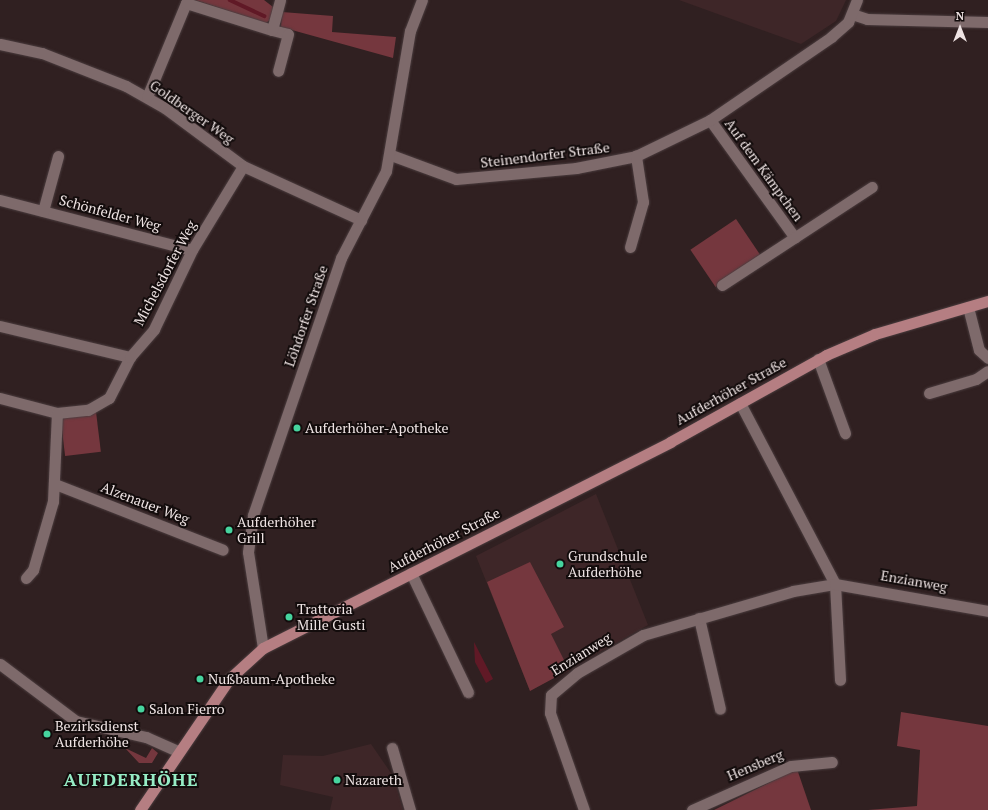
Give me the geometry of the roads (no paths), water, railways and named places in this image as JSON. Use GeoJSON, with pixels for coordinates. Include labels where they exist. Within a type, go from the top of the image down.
{"type":"FeatureCollection","features":[{"type":"Feature","properties":{"kind":"main road","name":"Aufderhöher Straße"},"geometry":{"type":"LineString","coordinates":[[140,810],[229,679],[262,648],[411,573],[740,403],[818,359],[875,334],[988,301]]}},
{"type":"Feature","properties":{"kind":"street"},"geometry":{"type":"LineString","coordinates":[[272,30],[280,0]]}},
{"type":"Feature","properties":{"kind":"street","name":"Löhdorfer Straße"},"geometry":{"type":"LineString","coordinates":[[262,648],[248,552],[253,515],[341,258],[361,220],[391,155],[410,31],[422,0]]}},
{"type":"Feature","properties":{"kind":"street","name":"Steinendorfer Straße"},"geometry":{"type":"LineString","coordinates":[[391,155],[456,179],[576,168],[636,156],[710,120],[831,37],[852,14],[857,0]]}},
{"type":"Feature","properties":{"kind":"street"},"geometry":{"type":"LineString","coordinates":[[147,97],[186,3],[222,17],[288,34],[278,71]]}},
{"type":"Feature","properties":{"kind":"street"},"geometry":{"type":"LineString","coordinates":[[852,14],[867,19],[988,22]]}},
{"type":"Feature","properties":{"kind":"street","name":"Goldberger Weg"},"geometry":{"type":"LineString","coordinates":[[0,44],[73,63],[147,97],[243,166],[361,220]]}},
{"type":"Feature","properties":{"kind":"street","name":"Auf dem Kämpchen"},"geometry":{"type":"LineString","coordinates":[[710,120],[795,238]]}},
{"type":"Feature","properties":{"kind":"street","name":"Schönfelder Weg"},"geometry":{"type":"LineString","coordinates":[[43,211],[58,156]]}},
{"type":"Feature","properties":{"kind":"street"},"geometry":{"type":"LineString","coordinates":[[630,247],[643,202],[636,156]]}},
{"type":"Feature","properties":{"kind":"street","name":"Michelsdorfer Weg"},"geometry":{"type":"LineString","coordinates":[[0,398],[57,413],[88,410],[104,402],[116,389],[130,357],[154,329],[192,250],[243,166]]}},
{"type":"Feature","properties":{"kind":"street","name":"Auf dem Kämpchen"},"geometry":{"type":"LineString","coordinates":[[722,285],[872,187]]}},
{"type":"Feature","properties":{"kind":"street","name":"Schönfelder Weg"},"geometry":{"type":"LineString","coordinates":[[0,200],[192,250]]}},
{"type":"Feature","properties":{"kind":"street"},"geometry":{"type":"LineString","coordinates":[[968,307],[979,350],[988,358]]}},
{"type":"Feature","properties":{"kind":"street"},"geometry":{"type":"LineString","coordinates":[[0,326],[130,357]]}},
{"type":"Feature","properties":{"kind":"street"},"geometry":{"type":"LineString","coordinates":[[818,359],[845,433]]}},
{"type":"Feature","properties":{"kind":"street"},"geometry":{"type":"LineString","coordinates":[[929,393],[976,379],[988,371]]}},
{"type":"Feature","properties":{"kind":"street"},"geometry":{"type":"LineString","coordinates":[[740,403],[835,584],[840,680]]}},
{"type":"Feature","properties":{"kind":"street"},"geometry":{"type":"LineString","coordinates":[[26,578],[45,533],[55,484],[57,413]]}},
{"type":"Feature","properties":{"kind":"street","name":"Alzenauer Weg"},"geometry":{"type":"LineString","coordinates":[[55,484],[222,550]]}},
{"type":"Feature","properties":{"kind":"street"},"geometry":{"type":"LineString","coordinates":[[411,573],[468,692]]}},
{"type":"Feature","properties":{"kind":"street","name":"Enzianweg"},"geometry":{"type":"LineString","coordinates":[[584,810],[550,712],[551,695],[577,673],[643,635],[699,618],[835,584],[988,611],[988,607]]}},
{"type":"Feature","properties":{"kind":"street"},"geometry":{"type":"LineString","coordinates":[[699,618],[720,709]]}},
{"type":"Feature","properties":{"kind":"street"},"geometry":{"type":"LineString","coordinates":[[0,664],[76,721],[146,737],[179,752]]}},
{"type":"Feature","properties":{"kind":"street"},"geometry":{"type":"LineString","coordinates":[[392,748],[410,810]]}},
{"type":"Feature","properties":{"kind":"street","name":"Hensberg"},"geometry":{"type":"LineString","coordinates":[[692,810],[791,766],[832,762]]}},
{"type":"Feature","properties":{"kind":"waterway"},"geometry":{"type":"LineString","coordinates":[[230,0],[264,16]]}},
{"type":"Feature","properties":{"kind":"place","name":"Aufderhöher-Apotheke"},"geometry":{"type":"Point","coordinates":[297,428]}},
{"type":"Feature","properties":{"kind":"place","name":"Aufderhöher Grill"},"geometry":{"type":"Point","coordinates":[229,530]}},
{"type":"Feature","properties":{"kind":"place","name":"Grundschule Aufderhöhe"},"geometry":{"type":"Point","coordinates":[560,564]}},
{"type":"Feature","properties":{"kind":"place","name":"Trattoria Mille Gusti"},"geometry":{"type":"Point","coordinates":[289,617]}},
{"type":"Feature","properties":{"kind":"place","name":"Nußbaum-Apotheke"},"geometry":{"type":"Point","coordinates":[200,679]}},
{"type":"Feature","properties":{"kind":"place","name":"Salon Fierro"},"geometry":{"type":"Point","coordinates":[141,709]}},
{"type":"Feature","properties":{"kind":"place","name":"Bezirksdienst Aufderhöhe"},"geometry":{"type":"Point","coordinates":[47,734]}},
{"type":"Feature","properties":{"kind":"place","name":"Nazareth"},"geometry":{"type":"Point","coordinates":[337,780]}},
{"type":"Feature","properties":{"kind":"district","name":"AUFDERHÖHE"},"geometry":{"type":"Point","coordinates":[131,779]}}]}
